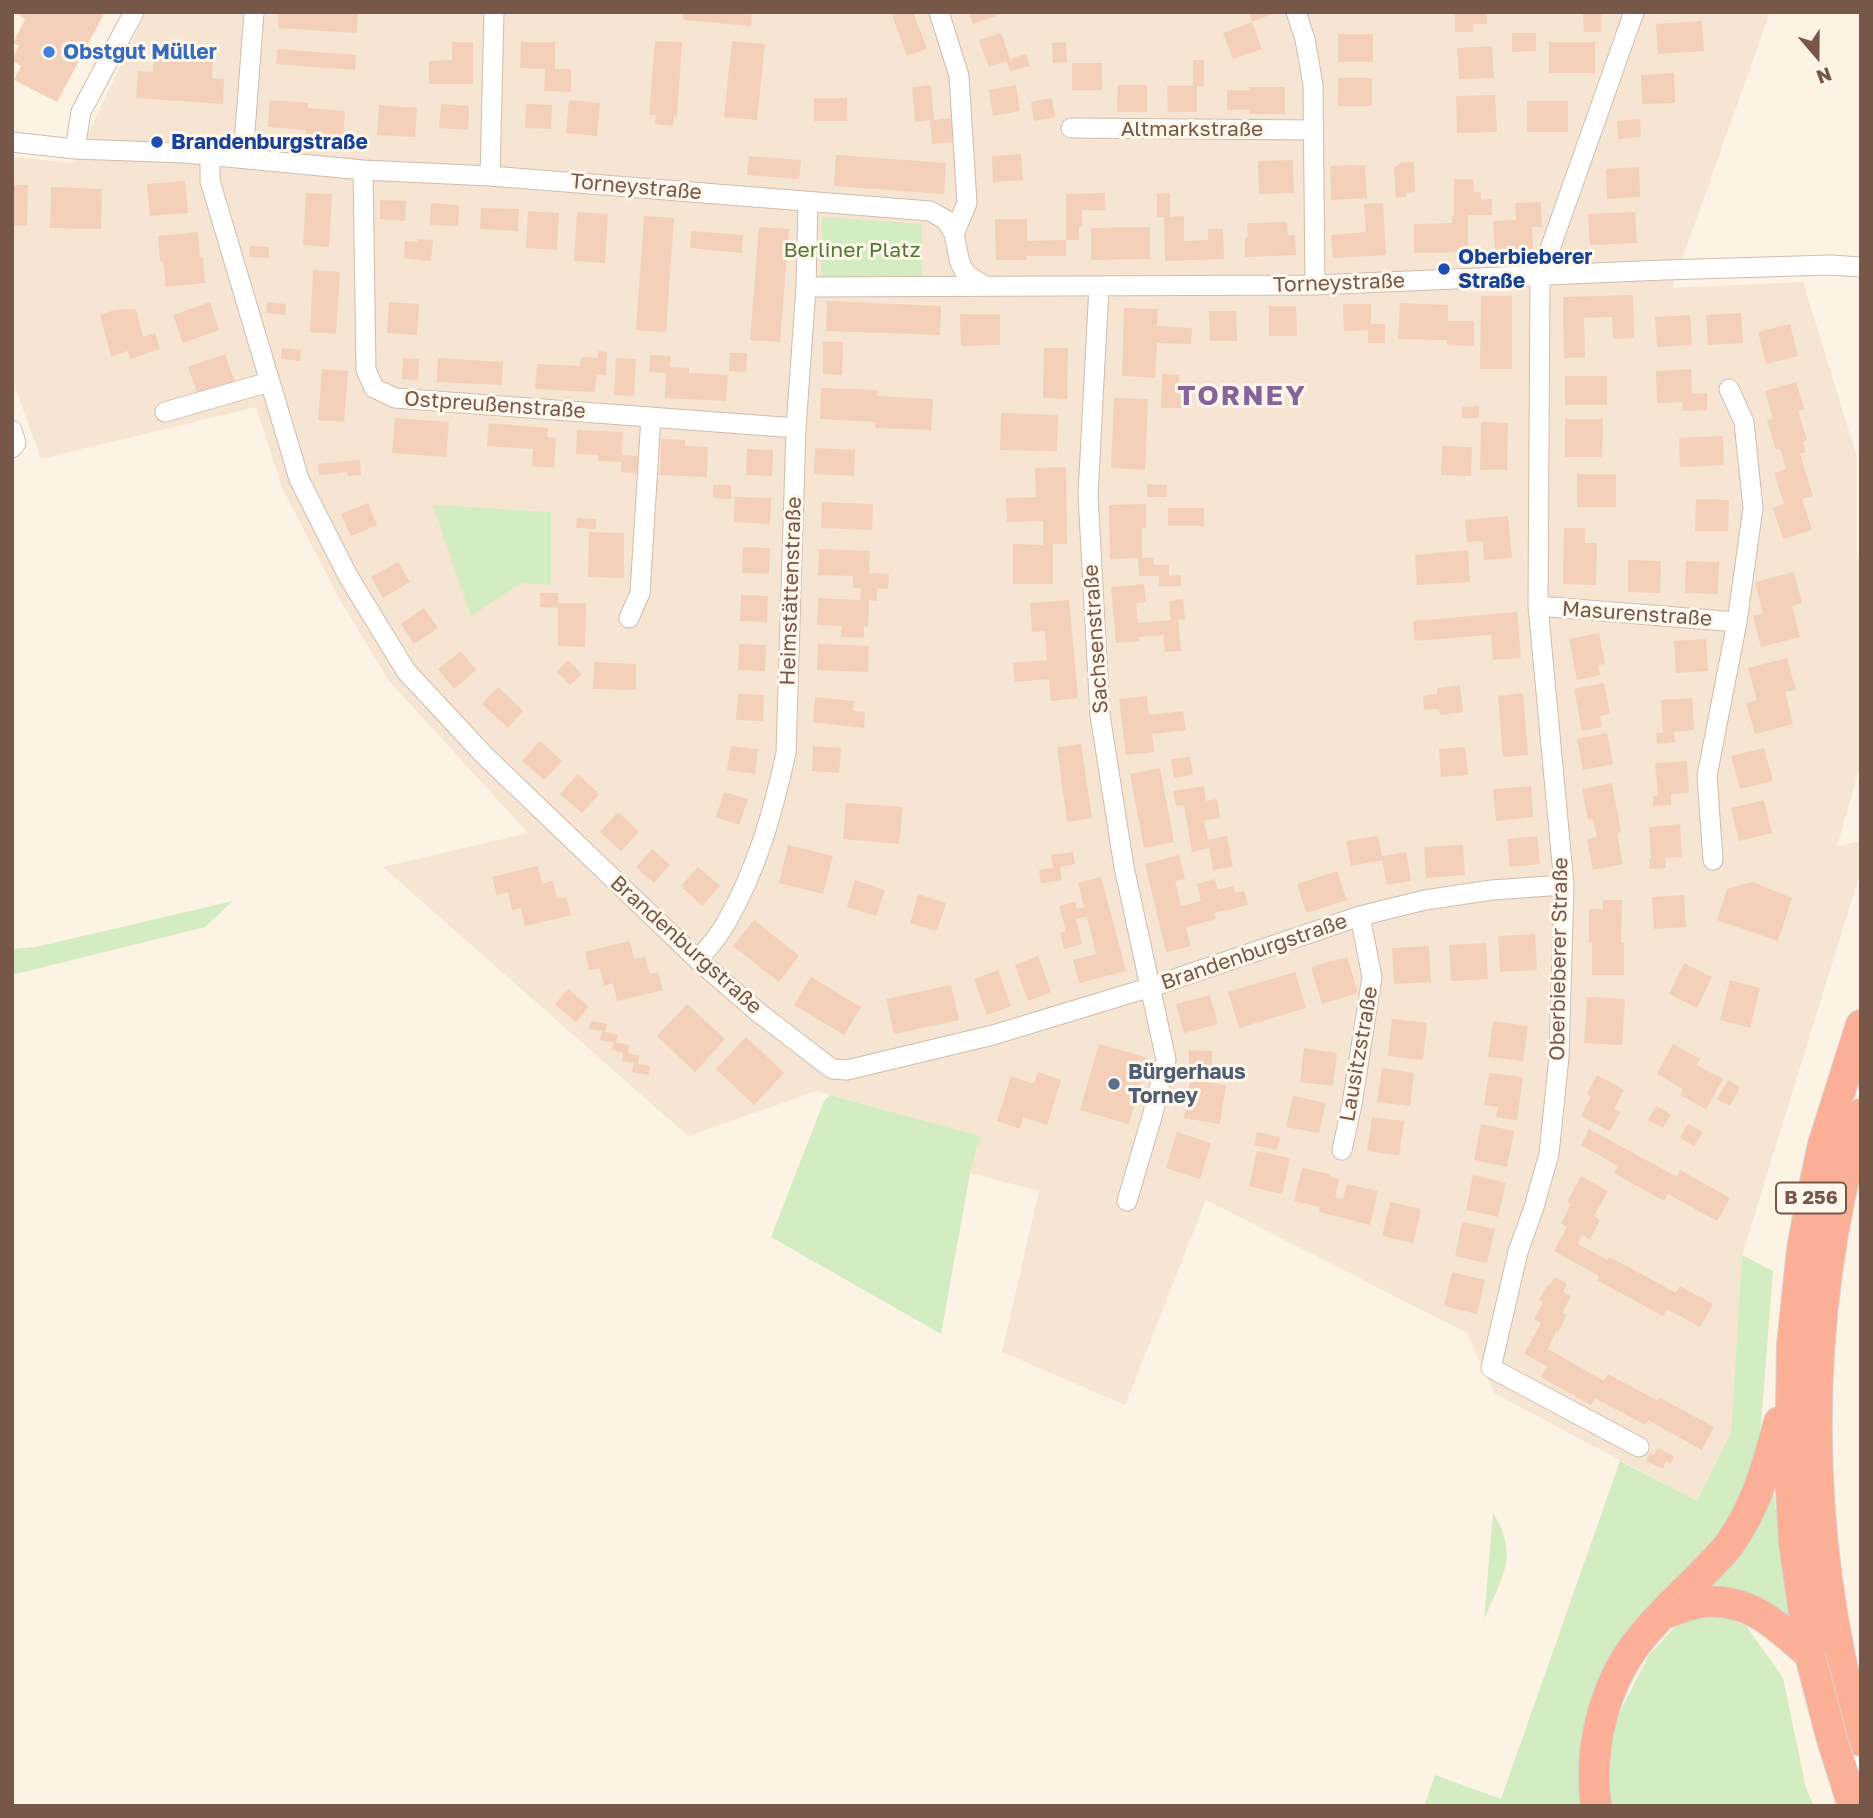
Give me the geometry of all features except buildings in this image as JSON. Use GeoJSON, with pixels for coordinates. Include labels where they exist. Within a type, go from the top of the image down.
{"type":"FeatureCollection","features":[{"type":"Feature","properties":{"kind":"highway","name":"B 256"},"geometry":{"type":"LineString","coordinates":[[1852,1806],[1810,1655],[1794,1542],[1790,1474],[1791,1378],[1797,1289],[1811,1201],[1824,1145],[1861,1024]]}},
{"type":"Feature","properties":{"kind":"highway","name":"B 256"},"geometry":{"type":"LineString","coordinates":[[1861,1114],[1849,1154],[1830,1254],[1820,1346],[1818,1471],[1822,1538],[1838,1648],[1861,1742]]}},
{"type":"Feature","properties":{"kind":"highway"},"geometry":{"type":"LineString","coordinates":[[1596,1806],[1595,1752],[1602,1715],[1617,1677],[1640,1640],[1727,1548],[1749,1513],[1766,1472],[1791,1378]]}},
{"type":"Feature","properties":{"kind":"highway"},"geometry":{"type":"LineString","coordinates":[[1665,1613],[1700,1602],[1723,1601],[1752,1609],[1782,1630],[1810,1655]]}},
{"type":"Feature","properties":{"kind":"street"},"geometry":{"type":"LineString","coordinates":[[75,149],[81,112],[134,12]]}},
{"type":"Feature","properties":{"kind":"street"},"geometry":{"type":"LineString","coordinates":[[243,158],[254,12]]}},
{"type":"Feature","properties":{"kind":"street"},"geometry":{"type":"LineString","coordinates":[[490,176],[494,12]]}},
{"type":"Feature","properties":{"kind":"street"},"geometry":{"type":"LineString","coordinates":[[939,12],[960,76],[967,202],[954,234],[960,263],[966,274],[984,286]]}},
{"type":"Feature","properties":{"kind":"street"},"geometry":{"type":"LineString","coordinates":[[1296,12],[1305,39],[1313,85],[1315,285]]}},
{"type":"Feature","properties":{"kind":"street","name":"Oberbieberer Straße"},"geometry":{"type":"LineString","coordinates":[[1634,12],[1540,277],[1538,606],[1564,885],[1559,1057],[1549,1154],[1518,1252],[1491,1368],[1640,1447]]}},
{"type":"Feature","properties":{"kind":"street","name":"Altmarkstraße"},"geometry":{"type":"LineString","coordinates":[[1070,128],[1313,130]]}},
{"type":"Feature","properties":{"kind":"street","name":"Torneystraße"},"geometry":{"type":"LineString","coordinates":[[12,142],[75,149],[243,158],[363,170],[490,176],[930,211],[946,220],[954,234]]}},
{"type":"Feature","properties":{"kind":"street","name":"Brandenburgstraße"},"geometry":{"type":"LineString","coordinates":[[209,156],[210,181],[299,479],[348,576],[407,671],[484,755],[698,960],[758,1012],[832,1069],[847,1070],[993,1035],[1151,987],[1360,916],[1425,900],[1492,890],[1564,885]]}},
{"type":"Feature","properties":{"kind":"street","name":"Ostpreußenstraße"},"geometry":{"type":"LineString","coordinates":[[363,170],[366,369],[374,388],[395,398],[796,428]]}},
{"type":"Feature","properties":{"kind":"street","name":"Heimstättenstraße"},"geometry":{"type":"LineString","coordinates":[[698,960],[727,923],[761,850],[786,753],[796,428],[806,287],[808,202]]}},
{"type":"Feature","properties":{"kind":"street","name":"Torneystraße"},"geometry":{"type":"LineString","coordinates":[[806,287],[1315,285],[1678,270],[1831,265],[1861,267]]}},
{"type":"Feature","properties":{"kind":"street","name":"Sachsenstraße"},"geometry":{"type":"LineString","coordinates":[[1099,286],[1088,495],[1100,715],[1124,867],[1166,1060],[1126,1201]]}},
{"type":"Feature","properties":{"kind":"street"},"geometry":{"type":"LineString","coordinates":[[165,412],[269,382]]}},
{"type":"Feature","properties":{"kind":"street","name":"Masurenstraße"},"geometry":{"type":"LineString","coordinates":[[1713,860],[1707,776],[1737,622],[1753,508],[1744,422],[1729,389]]}},
{"type":"Feature","properties":{"kind":"street"},"geometry":{"type":"LineString","coordinates":[[629,618],[640,593],[650,417]]}},
{"type":"Feature","properties":{"kind":"street"},"geometry":{"type":"LineString","coordinates":[[12,430],[16,443],[12,448]]}},
{"type":"Feature","properties":{"kind":"street","name":"Masurenstraße"},"geometry":{"type":"LineString","coordinates":[[1538,606],[1737,622]]}},
{"type":"Feature","properties":{"kind":"street","name":"Lausitzstraße"},"geometry":{"type":"LineString","coordinates":[[1342,1150],[1364,1036],[1372,976],[1360,916]]}},
{"type":"Feature","properties":{"kind":"street"},"geometry":{"type":"LineString","coordinates":[[1852,1806],[1861,1758]]}},
{"type":"Feature","properties":{"kind":"shaded area"},"geometry":{"type":"Polygon","coordinates":[[[146,12],[1770,12],[1672,288],[1803,282],[1857,457],[1857,557],[1861,557],[1861,763],[1837,846],[1861,841],[1861,870],[1742,1255],[1731,1432],[1697,1501],[1494,1393],[1467,1333],[1206,1200],[1125,1405],[1002,1352],[1039,1191],[970,1173],[979,1136],[817,1091],[688,1136],[383,867],[528,833],[389,681],[340,600],[282,487],[256,407],[41,459],[12,378],[12,157],[74,163],[146,12]]]}},
{"type":"Feature","properties":{"kind":"green space","name":"Berliner Platz"},"geometry":{"type":"Polygon","coordinates":[[[822,217],[922,224],[922,280],[821,280],[822,217]]]}},
{"type":"Feature","properties":{"kind":"green space"},"geometry":{"type":"Polygon","coordinates":[[[433,505],[551,512],[551,585],[521,583],[471,616],[433,505]]]}},
{"type":"Feature","properties":{"kind":"green space"},"geometry":{"type":"Polygon","coordinates":[[[233,901],[205,927],[12,975],[12,949],[36,947],[233,901]]]}},
{"type":"Feature","properties":{"kind":"green space"},"geometry":{"type":"Polygon","coordinates":[[[830,1095],[980,1136],[970,1173],[941,1334],[771,1237],[824,1101],[830,1095]]]}},
{"type":"Feature","properties":{"kind":"green space"},"geometry":{"type":"Polygon","coordinates":[[[1742,1255],[1773,1271],[1761,1425],[1750,1477],[1715,1542],[1655,1604],[1584,1806],[1424,1806],[1435,1775],[1501,1799],[1620,1461],[1697,1501],[1731,1432],[1742,1255]]]}},
{"type":"Feature","properties":{"kind":"green space"},"geometry":{"type":"Polygon","coordinates":[[[1773,1487],[1789,1622],[1695,1596],[1773,1487]]]}},
{"type":"Feature","properties":{"kind":"green space"},"geometry":{"type":"Polygon","coordinates":[[[1493,1513],[1506,1542],[1507,1554],[1502,1579],[1484,1620],[1493,1513]]]}},
{"type":"Feature","properties":{"kind":"green space"},"geometry":{"type":"Polygon","coordinates":[[[1715,1610],[1747,1627],[1783,1678],[1806,1788],[1814,1806],[1607,1806],[1611,1729],[1649,1655],[1679,1622],[1715,1610]]]}},
{"type":"Feature","properties":{"kind":"place","name":"Obstgut Müller"},"geometry":{"type":"Point","coordinates":[49,52]}},
{"type":"Feature","properties":{"kind":"place","name":"Brandenburgstraße"},"geometry":{"type":"Point","coordinates":[157,142]}},
{"type":"Feature","properties":{"kind":"place","name":"Oberbieberer Straße"},"geometry":{"type":"Point","coordinates":[1444,269]}},
{"type":"Feature","properties":{"kind":"place","name":"Bürgerhaus Torney"},"geometry":{"type":"Point","coordinates":[1114,1084]}},
{"type":"Feature","properties":{"kind":"district","name":"TORNEY"},"geometry":{"type":"Point","coordinates":[1242,396]}}]}
